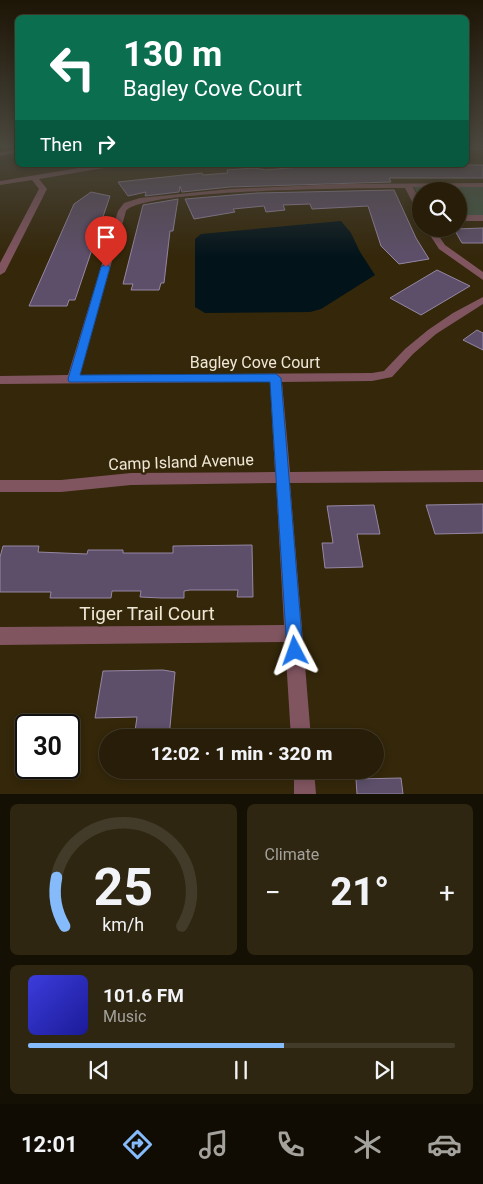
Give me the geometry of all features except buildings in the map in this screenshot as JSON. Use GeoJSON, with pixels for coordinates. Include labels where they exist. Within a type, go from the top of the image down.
{"type":"FeatureCollection","features":[{"type":"Feature","properties":{"kind":"street"},"geometry":{"type":"LineString","coordinates":[[0,272],[42,189],[38,183]]}},
{"type":"Feature","properties":{"kind":"street"},"geometry":{"type":"LineString","coordinates":[[408,185],[412,193]]}},
{"type":"Feature","properties":{"kind":"street"},"geometry":{"type":"LineString","coordinates":[[73,379],[122,211],[126,206],[138,201],[174,196],[251,189],[315,186],[483,185]]}},
{"type":"Feature","properties":{"kind":"street"},"geometry":{"type":"LineString","coordinates":[[467,218],[483,218]]}},
{"type":"Feature","properties":{"kind":"street"},"geometry":{"type":"LineString","coordinates":[[435,237],[442,247],[483,277]]}},
{"type":"Feature","properties":{"kind":"street","name":"Bagley Cove Court"},"geometry":{"type":"LineString","coordinates":[[0,380],[372,378],[388,374],[400,360],[438,326],[483,300]]}},
{"type":"Feature","properties":{"kind":"street"},"geometry":{"type":"LineString","coordinates":[[276,378],[300,729]]}},
{"type":"Feature","properties":{"kind":"street","name":"Camp Island Avenue"},"geometry":{"type":"LineString","coordinates":[[0,486],[61,486],[131,479],[483,476]]}},
{"type":"Feature","properties":{"kind":"street","name":"Tiger Trail Court"},"geometry":{"type":"LineString","coordinates":[[0,636],[294,633]]}},
{"type":"Feature","properties":{"kind":"street"},"geometry":{"type":"LineString","coordinates":[[304,779],[305,794]]}},
{"type":"Feature","properties":{"kind":"green space"},"geometry":{"type":"Polygon","coordinates":[[[467,187],[483,187],[483,215],[467,215],[467,187]]]}},
{"type":"Feature","properties":{"kind":"shaded area"},"geometry":{"type":"Polygon","coordinates":[[[341,221],[351,233],[360,252],[375,275],[321,309],[310,312],[205,313],[195,307],[195,239],[201,234],[341,221]]]}},
{"type":"Feature","properties":{"kind":"route"},"geometry":{"type":"LineString","coordinates":[[106,267],[73,379],[276,378],[295,651]]}}]}
